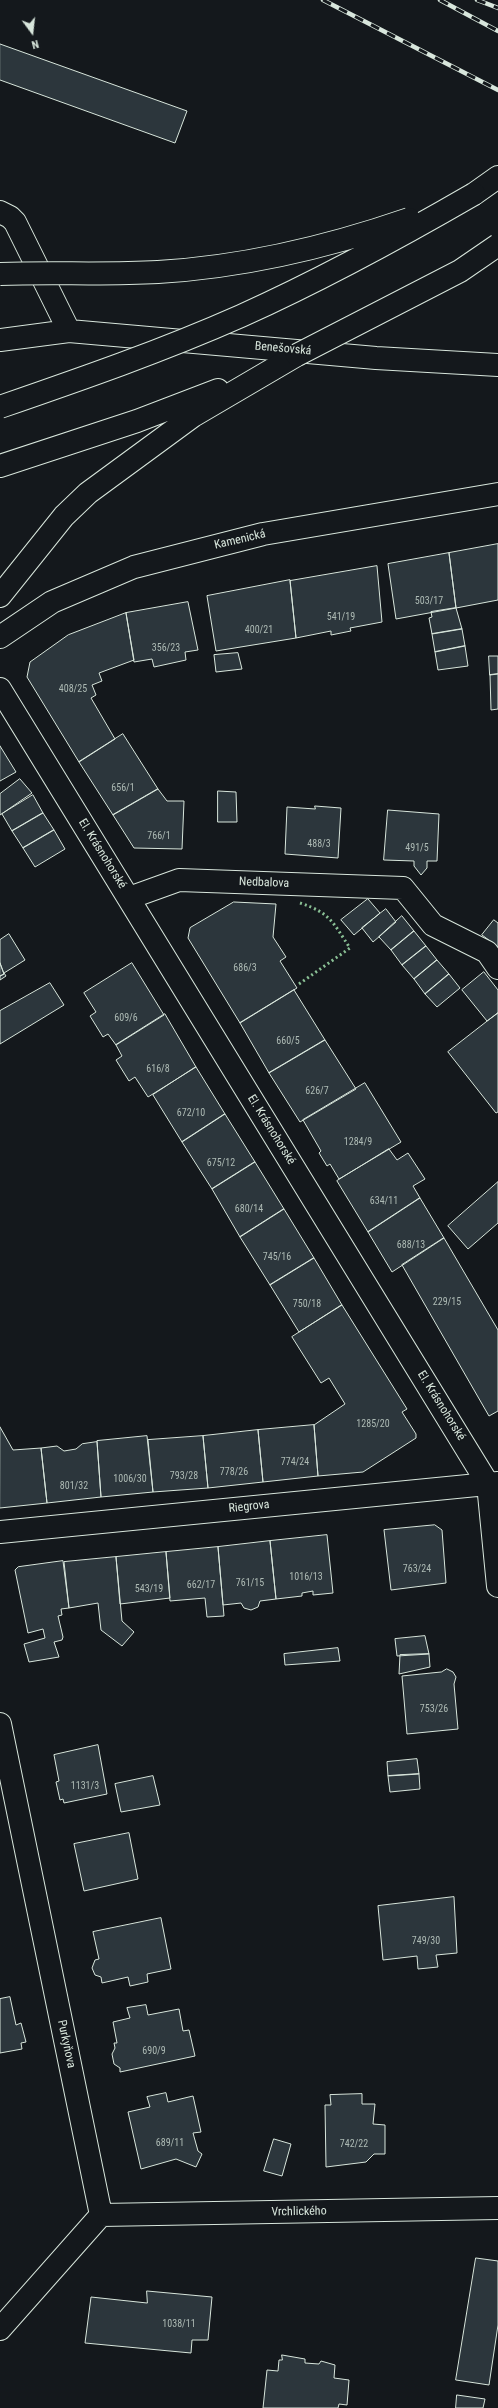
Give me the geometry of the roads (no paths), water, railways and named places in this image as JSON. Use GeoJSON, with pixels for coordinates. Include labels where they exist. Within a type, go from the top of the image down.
{"type":"FeatureCollection","features":[{"type":"Feature","properties":{"kind":"street"},"geometry":{"type":"LineString","coordinates":[[0,407],[116,367],[242,316],[370,252],[474,194],[498,177]]}},
{"type":"Feature","properties":{"kind":"street"},"geometry":{"type":"LineString","coordinates":[[0,274],[158,272],[226,265],[314,248],[368,233],[474,194]]}},
{"type":"Feature","properties":{"kind":"street"},"geometry":{"type":"LineString","coordinates":[[0,212],[10,217],[15,222],[69,331]]}},
{"type":"Feature","properties":{"kind":"street"},"geometry":{"type":"LineString","coordinates":[[0,596],[64,516],[88,493],[181,425],[244,385],[297,355],[460,271],[498,245]]}},
{"type":"Feature","properties":{"kind":"street","name":"Benešovská"},"geometry":{"type":"LineString","coordinates":[[0,340],[69,331],[376,358],[498,365]]}},
{"type":"Feature","properties":{"kind":"street"},"geometry":{"type":"LineString","coordinates":[[0,466],[137,421],[218,390],[297,355]]}},
{"type":"Feature","properties":{"kind":"street","name":"Kamenická"},"geometry":{"type":"LineString","coordinates":[[0,637],[52,602],[134,566],[263,534],[498,494]]}},
{"type":"Feature","properties":{"kind":"street","name":"El. Krásnohorské"},"geometry":{"type":"LineString","coordinates":[[0,689],[493,1483],[498,1586]]}},
{"type":"Feature","properties":{"kind":"street","name":"Nedbalova"},"geometry":{"type":"LineString","coordinates":[[129,898],[179,880],[403,888],[433,925],[487,952],[498,968]]}},
{"type":"Feature","properties":{"kind":"street","name":"Riegrova"},"geometry":{"type":"LineString","coordinates":[[0,1532],[493,1483]]}},
{"type":"Feature","properties":{"kind":"street","name":"Purkyňova"},"geometry":{"type":"LineString","coordinates":[[0,1724],[101,2215]]}},
{"type":"Feature","properties":{"kind":"street","name":"Vrchlického"},"geometry":{"type":"LineString","coordinates":[[101,2215],[498,2208]]}},
{"type":"Feature","properties":{"kind":"street"},"geometry":{"type":"LineString","coordinates":[[0,2329],[101,2215]]}},
{"type":"Feature","properties":{"kind":"railway"},"geometry":{"type":"LineString","coordinates":[[323,0],[498,90]]}},
{"type":"Feature","properties":{"kind":"railway"},"geometry":{"type":"LineString","coordinates":[[440,0],[498,31]]}},
{"type":"Feature","properties":{"kind":"railway"},"geometry":{"type":"LineString","coordinates":[[477,0],[498,8]]}}]}
